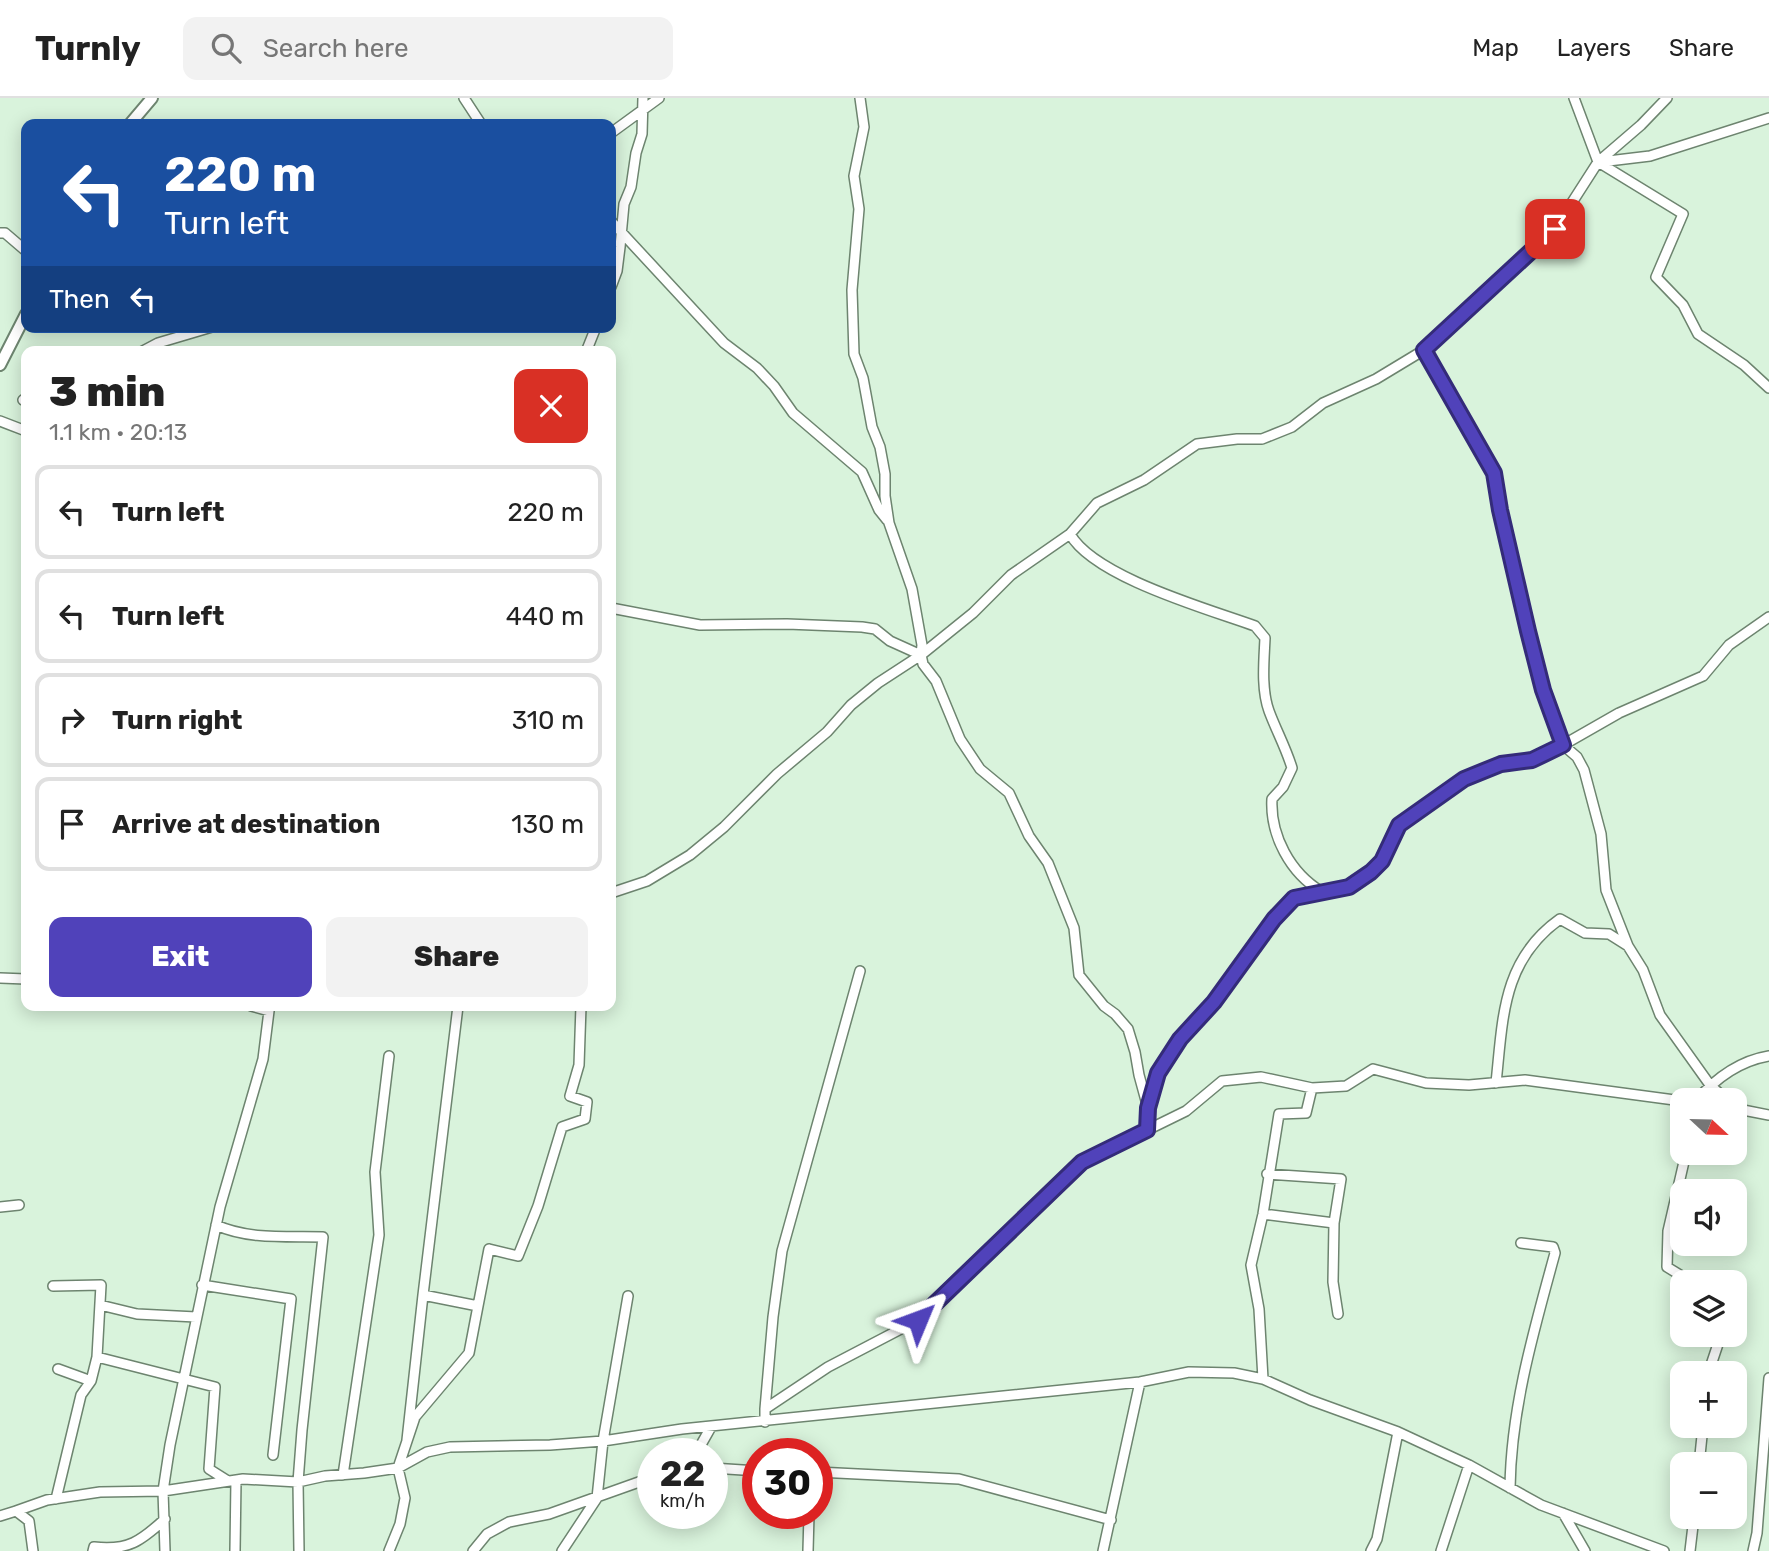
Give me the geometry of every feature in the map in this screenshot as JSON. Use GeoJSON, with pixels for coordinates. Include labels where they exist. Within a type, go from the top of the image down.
{"type":"FeatureCollection","features":[{"type":"Feature","properties":{"kind":"street"},"geometry":{"type":"LineString","coordinates":[[134,119],[152,98]]}},
{"type":"Feature","properties":{"kind":"street"},"geometry":{"type":"LineString","coordinates":[[464,98],[478,119]]}},
{"type":"Feature","properties":{"kind":"street"},"geometry":{"type":"LineString","coordinates":[[616,274],[624,204],[631,187],[642,134],[643,98]]}},
{"type":"Feature","properties":{"kind":"street"},"geometry":{"type":"LineString","coordinates":[[616,130],[659,98]]}},
{"type":"Feature","properties":{"kind":"street"},"geometry":{"type":"LineString","coordinates":[[860,98],[864,127],[854,176],[859,209],[852,290],[854,354],[863,378],[872,427],[880,447],[889,523],[912,589],[923,664],[936,681],[960,739],[980,769],[1009,793],[1029,836],[1048,863],[1074,928],[1079,975],[1104,1006],[1128,1029],[1148,1108]]}},
{"type":"Feature","properties":{"kind":"street"},"geometry":{"type":"LineString","coordinates":[[1574,98],[1598,162],[1683,214],[1656,277],[1684,305],[1698,334],[1744,365],[1769,388]]}},
{"type":"Feature","properties":{"kind":"street"},"geometry":{"type":"LineString","coordinates":[[616,891],[648,881],[690,855],[724,827],[777,774],[827,732],[851,705],[878,683],[921,655],[973,613],[1011,575],[1070,534],[1097,503],[1144,480],[1197,444],[1262,439],[1292,427],[1323,403],[1376,379],[1424,350],[1555,229],[1598,162],[1641,125],[1667,98]]}},
{"type":"Feature","properties":{"kind":"street"},"geometry":{"type":"LineString","coordinates":[[1598,162],[1650,156],[1769,118]]}},
{"type":"Feature","properties":{"kind":"street"},"geometry":{"type":"LineString","coordinates":[[616,227],[724,343],[766,377],[793,413],[862,472],[878,510],[889,523]]}},
{"type":"Feature","properties":{"kind":"street"},"geometry":{"type":"LineString","coordinates":[[0,233],[5,233],[21,246]]}},
{"type":"Feature","properties":{"kind":"street"},"geometry":{"type":"LineString","coordinates":[[0,365],[21,324]]}},
{"type":"Feature","properties":{"kind":"street"},"geometry":{"type":"LineString","coordinates":[[152,346],[192,333]]}},
{"type":"Feature","properties":{"kind":"street"},"geometry":{"type":"LineString","coordinates":[[1424,350],[1494,473],[1500,510],[1543,690],[1563,745],[1577,757],[1584,770],[1601,834],[1606,890],[1628,946],[1643,970],[1661,1015],[1713,1088]]}},
{"type":"Feature","properties":{"kind":"street"},"geometry":{"type":"LineString","coordinates":[[0,421],[21,429]]}},
{"type":"Feature","properties":{"kind":"street"},"geometry":{"type":"LineString","coordinates":[[1070,534],[1077,546],[1128,578],[1255,626],[1265,638],[1264,673],[1268,709],[1286,747],[1292,768],[1283,787],[1272,799],[1271,818],[1287,858],[1306,883],[1322,892]]}},
{"type":"Feature","properties":{"kind":"street"},"geometry":{"type":"LineString","coordinates":[[616,609],[700,625],[862,627],[875,629],[890,642],[921,655]]}},
{"type":"Feature","properties":{"kind":"street"},"geometry":{"type":"LineString","coordinates":[[1147,1130],[1148,1108],[1158,1073],[1180,1039],[1214,1002],[1274,919],[1294,898],[1349,887],[1382,861],[1399,825],[1464,779],[1501,764],[1532,760],[1619,713],[1703,676],[1729,645],[1769,617]]}},
{"type":"Feature","properties":{"kind":"street"},"geometry":{"type":"LineString","coordinates":[[1496,1083],[1505,1004],[1520,961],[1541,933],[1560,919],[1585,933],[1609,934],[1628,946]]}},
{"type":"Feature","properties":{"kind":"street"},"geometry":{"type":"LineString","coordinates":[[765,1422],[773,1317],[782,1251],[860,971]]}},
{"type":"Feature","properties":{"kind":"street"},"geometry":{"type":"LineString","coordinates":[[0,978],[21,979]]}},
{"type":"Feature","properties":{"kind":"street"},"geometry":{"type":"LineString","coordinates":[[165,1551],[163,1492],[170,1445],[216,1225],[263,1059],[269,1011]]}},
{"type":"Feature","properties":{"kind":"street"},"geometry":{"type":"LineString","coordinates":[[407,1440],[457,1011]]}},
{"type":"Feature","properties":{"kind":"street"},"geometry":{"type":"LineString","coordinates":[[389,1551],[400,1524],[405,1498],[398,1468],[407,1440],[415,1417],[469,1353],[489,1249],[518,1256],[538,1206],[562,1127],[585,1119],[587,1102],[570,1096],[579,1065],[580,1011]]}},
{"type":"Feature","properties":{"kind":"street"},"geometry":{"type":"LineString","coordinates":[[343,1475],[379,1235],[375,1172],[389,1056]]}},
{"type":"Feature","properties":{"kind":"street"},"geometry":{"type":"LineString","coordinates":[[1707,1088],[1737,1066],[1769,1056]]}},
{"type":"Feature","properties":{"kind":"street"},"geometry":{"type":"LineString","coordinates":[[765,1409],[828,1367],[918,1320],[1082,1162],[1186,1111],[1222,1081],[1261,1077],[1312,1088],[1346,1086],[1373,1069],[1426,1083],[1469,1085],[1525,1080],[1670,1099]]}},
{"type":"Feature","properties":{"kind":"street"},"geometry":{"type":"LineString","coordinates":[[1263,1379],[1259,1309],[1251,1265],[1263,1214],[1267,1174],[1279,1114],[1306,1113],[1312,1088]]}},
{"type":"Feature","properties":{"kind":"street"},"geometry":{"type":"LineString","coordinates":[[1747,1110],[1769,1115]]}},
{"type":"Feature","properties":{"kind":"street"},"geometry":{"type":"LineString","coordinates":[[1672,1270],[1667,1267],[1668,1231],[1683,1166]]}},
{"type":"Feature","properties":{"kind":"street"},"geometry":{"type":"LineString","coordinates":[[1267,1174],[1341,1180],[1334,1223],[1333,1282],[1338,1314]]}},
{"type":"Feature","properties":{"kind":"street"},"geometry":{"type":"LineString","coordinates":[[0,1207],[19,1205]]}},
{"type":"Feature","properties":{"kind":"street"},"geometry":{"type":"LineString","coordinates":[[1263,1214],[1334,1223]]}},
{"type":"Feature","properties":{"kind":"street"},"geometry":{"type":"LineString","coordinates":[[216,1225],[255,1235],[323,1237],[298,1482],[299,1551]]}},
{"type":"Feature","properties":{"kind":"street"},"geometry":{"type":"LineString","coordinates":[[1510,1488],[1510,1449],[1555,1253],[1553,1247],[1521,1243]]}},
{"type":"Feature","properties":{"kind":"street"},"geometry":{"type":"LineString","coordinates":[[202,1284],[291,1299],[273,1455]]}},
{"type":"Feature","properties":{"kind":"street"},"geometry":{"type":"LineString","coordinates":[[53,1286],[101,1285],[97,1357],[91,1381],[81,1395],[56,1499]]}},
{"type":"Feature","properties":{"kind":"street"},"geometry":{"type":"LineString","coordinates":[[423,1295],[478,1306]]}},
{"type":"Feature","properties":{"kind":"street"},"geometry":{"type":"LineString","coordinates":[[562,1551],[597,1498],[603,1441],[628,1296]]}},
{"type":"Feature","properties":{"kind":"street"},"geometry":{"type":"LineString","coordinates":[[100,1305],[137,1314],[196,1317]]}},
{"type":"Feature","properties":{"kind":"street"},"geometry":{"type":"LineString","coordinates":[[97,1357],[215,1387],[209,1469],[232,1480]]}},
{"type":"Feature","properties":{"kind":"street"},"geometry":{"type":"LineString","coordinates":[[58,1369],[91,1381]]}},
{"type":"Feature","properties":{"kind":"street"},"geometry":{"type":"LineString","coordinates":[[0,1516],[56,1499],[100,1492],[163,1492],[232,1480],[298,1482],[398,1468],[427,1452],[450,1447],[603,1441],[682,1429],[765,1422],[880,1407],[1140,1382],[1189,1372],[1234,1373],[1263,1379],[1310,1400],[1398,1432],[1469,1465],[1541,1505],[1664,1551]]}},
{"type":"Feature","properties":{"kind":"street"},"geometry":{"type":"LineString","coordinates":[[1753,1551],[1758,1533],[1769,1378]]}},
{"type":"Feature","properties":{"kind":"street"},"geometry":{"type":"LineString","coordinates":[[1102,1551],[1140,1382]]}},
{"type":"Feature","properties":{"kind":"street"},"geometry":{"type":"LineString","coordinates":[[705,1438],[711,1427]]}},
{"type":"Feature","properties":{"kind":"street"},"geometry":{"type":"LineString","coordinates":[[1371,1551],[1377,1539],[1398,1432]]}},
{"type":"Feature","properties":{"kind":"street"},"geometry":{"type":"LineString","coordinates":[[1441,1551],[1469,1465]]}},
{"type":"Feature","properties":{"kind":"street"},"geometry":{"type":"LineString","coordinates":[[833,1474],[959,1479],[1111,1520]]}},
{"type":"Feature","properties":{"kind":"street"},"geometry":{"type":"LineString","coordinates":[[232,1480],[236,1551]]}},
{"type":"Feature","properties":{"kind":"street"},"geometry":{"type":"LineString","coordinates":[[473,1551],[487,1534],[509,1522],[549,1514],[637,1483]]}},
{"type":"Feature","properties":{"kind":"street"},"geometry":{"type":"LineString","coordinates":[[16,1511],[29,1521],[33,1551]]}},
{"type":"Feature","properties":{"kind":"street"},"geometry":{"type":"LineString","coordinates":[[1562,1513],[1584,1551]]}},
{"type":"Feature","properties":{"kind":"street"},"geometry":{"type":"LineString","coordinates":[[93,1551],[94,1547],[125,1549],[145,1538],[165,1520]]}},
{"type":"Feature","properties":{"kind":"street"},"geometry":{"type":"LineString","coordinates":[[807,1551],[809,1529]]}},
{"type":"Feature","properties":{"kind":"street"},"geometry":{"type":"LineString","coordinates":[[1690,1551],[1693,1529]]}},
{"type":"Feature","properties":{"kind":"route"},"geometry":{"type":"LineString","coordinates":[[918,1320],[1082,1162],[1147,1130],[1148,1108],[1158,1073],[1180,1039],[1214,1002],[1274,919],[1294,898],[1349,887],[1371,872],[1382,861],[1399,825],[1464,779],[1501,764],[1532,760],[1563,745],[1543,690],[1528,631],[1494,473],[1424,350],[1555,229]]}}]}
